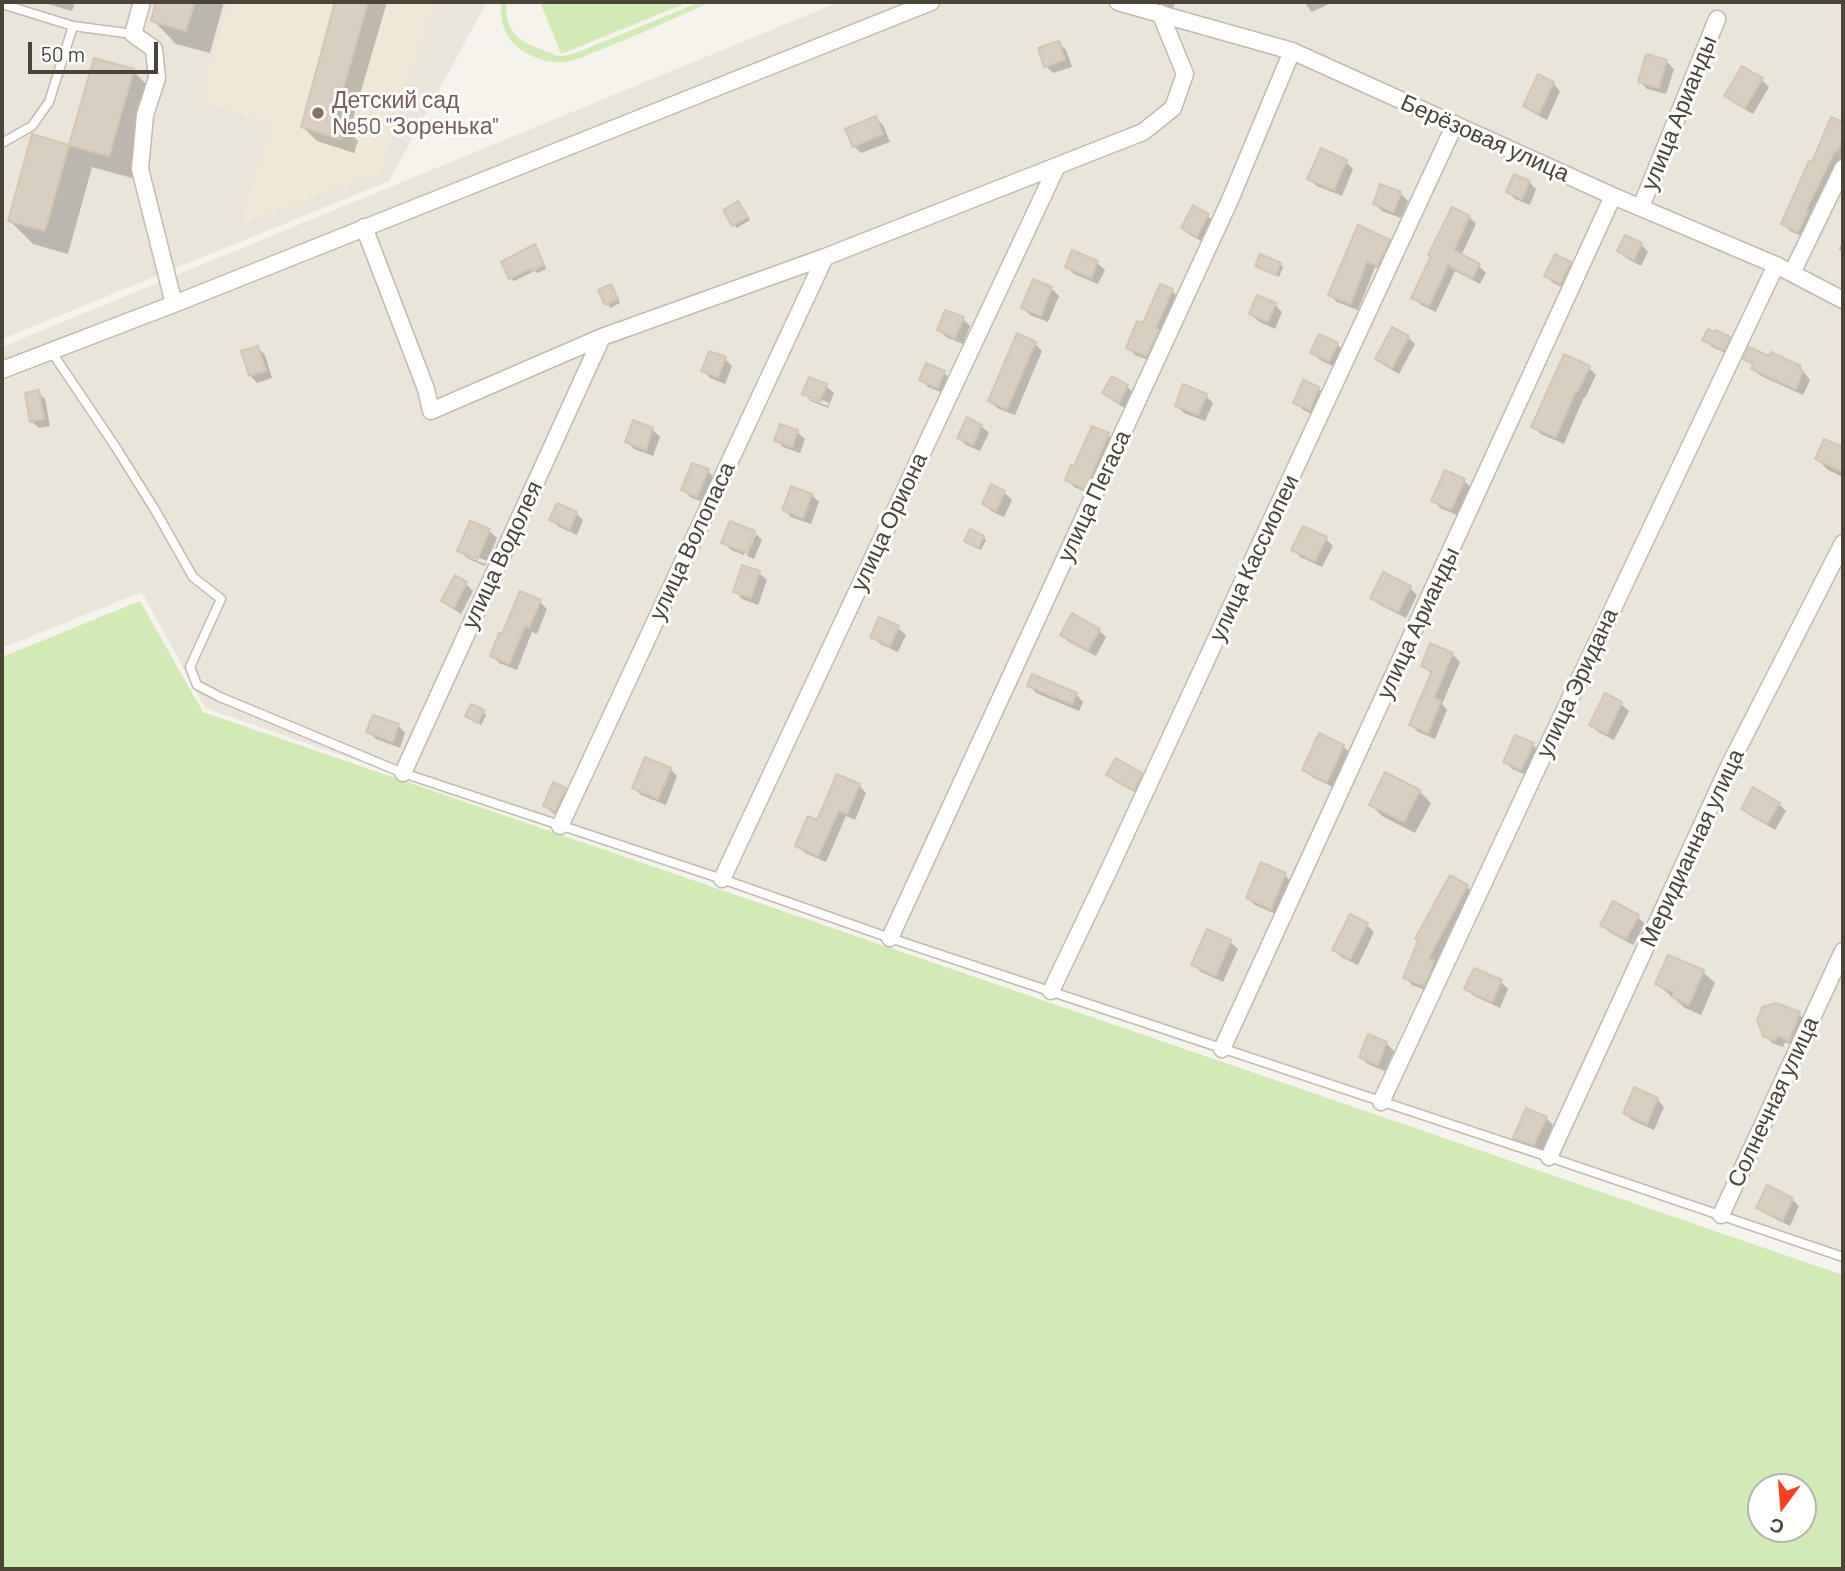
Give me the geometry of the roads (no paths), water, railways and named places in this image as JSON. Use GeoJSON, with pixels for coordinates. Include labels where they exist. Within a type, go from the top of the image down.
{"type":"FeatureCollection","features":[{"type":"Feature","properties":{"kind":"street"},"geometry":{"type":"LineString","coordinates":[[142,2],[133,34],[154,49],[157,78],[145,115],[140,169],[174,304]]}},
{"type":"Feature","properties":{"kind":"street"},"geometry":{"type":"LineString","coordinates":[[2,370],[931,2]]}},
{"type":"Feature","properties":{"kind":"street","name":"Берёзовая улица"},"geometry":{"type":"LineString","coordinates":[[1118,2],[1292,51],[1613,196],[1776,265],[1843,300]]}},
{"type":"Feature","properties":{"kind":"street"},"geometry":{"type":"LineString","coordinates":[[364,227],[426,389],[431,411],[602,337],[825,257],[1143,132],[1173,108],[1185,74],[1160,13]]}},
{"type":"Feature","properties":{"kind":"street","name":"улица Арианды"},"geometry":{"type":"LineString","coordinates":[[1641,207],[1717,19]]}},
{"type":"Feature","properties":{"kind":"street","name":"улица Пегаса"},"geometry":{"type":"LineString","coordinates":[[890,938],[1230,200],[1292,51]]}},
{"type":"Feature","properties":{"kind":"street","name":"улица Кассиопеи"},"geometry":{"type":"LineString","coordinates":[[1051,991],[1455,124]]}},
{"type":"Feature","properties":{"kind":"street","name":"улица Ориона"},"geometry":{"type":"LineString","coordinates":[[722,878],[1057,166]]}},
{"type":"Feature","properties":{"kind":"street"},"geometry":{"type":"LineString","coordinates":[[1792,273],[1843,168]]}},
{"type":"Feature","properties":{"kind":"street","name":"улица Арианды"},"geometry":{"type":"LineString","coordinates":[[1222,1049],[1613,196]]}},
{"type":"Feature","properties":{"kind":"street","name":"улица Волопаса"},"geometry":{"type":"LineString","coordinates":[[560,826],[825,257]]}},
{"type":"Feature","properties":{"kind":"street","name":"улица Эридана"},"geometry":{"type":"LineString","coordinates":[[1381,1102],[1776,265]]}},
{"type":"Feature","properties":{"kind":"street","name":"улица Водолея"},"geometry":{"type":"LineString","coordinates":[[403,773],[602,337]]}},
{"type":"Feature","properties":{"kind":"street","name":"Меридианная улица"},"geometry":{"type":"LineString","coordinates":[[1549,1157],[1729,766],[1843,543]]}},
{"type":"Feature","properties":{"kind":"street","name":"Солнечная улица"},"geometry":{"type":"LineString","coordinates":[[1721,1214],[1843,951]]}},
{"type":"Feature","properties":{"kind":"lane"},"geometry":{"type":"LineString","coordinates":[[2,4],[73,26],[133,34]]}},
{"type":"Feature","properties":{"kind":"lane"},"geometry":{"type":"LineString","coordinates":[[2,143],[33,126],[49,102],[73,26]]}},
{"type":"Feature","properties":{"kind":"lane"},"geometry":{"type":"LineString","coordinates":[[51,351],[155,510],[193,577],[221,599],[190,667],[197,685],[220,697],[403,773],[722,878],[890,938],[1843,1257]]}},
{"type":"Feature","properties":{"kind":"place","name":"Детский сад №50 \"Зоренька\""},"geometry":{"type":"Point","coordinates":[318,113]}}]}
